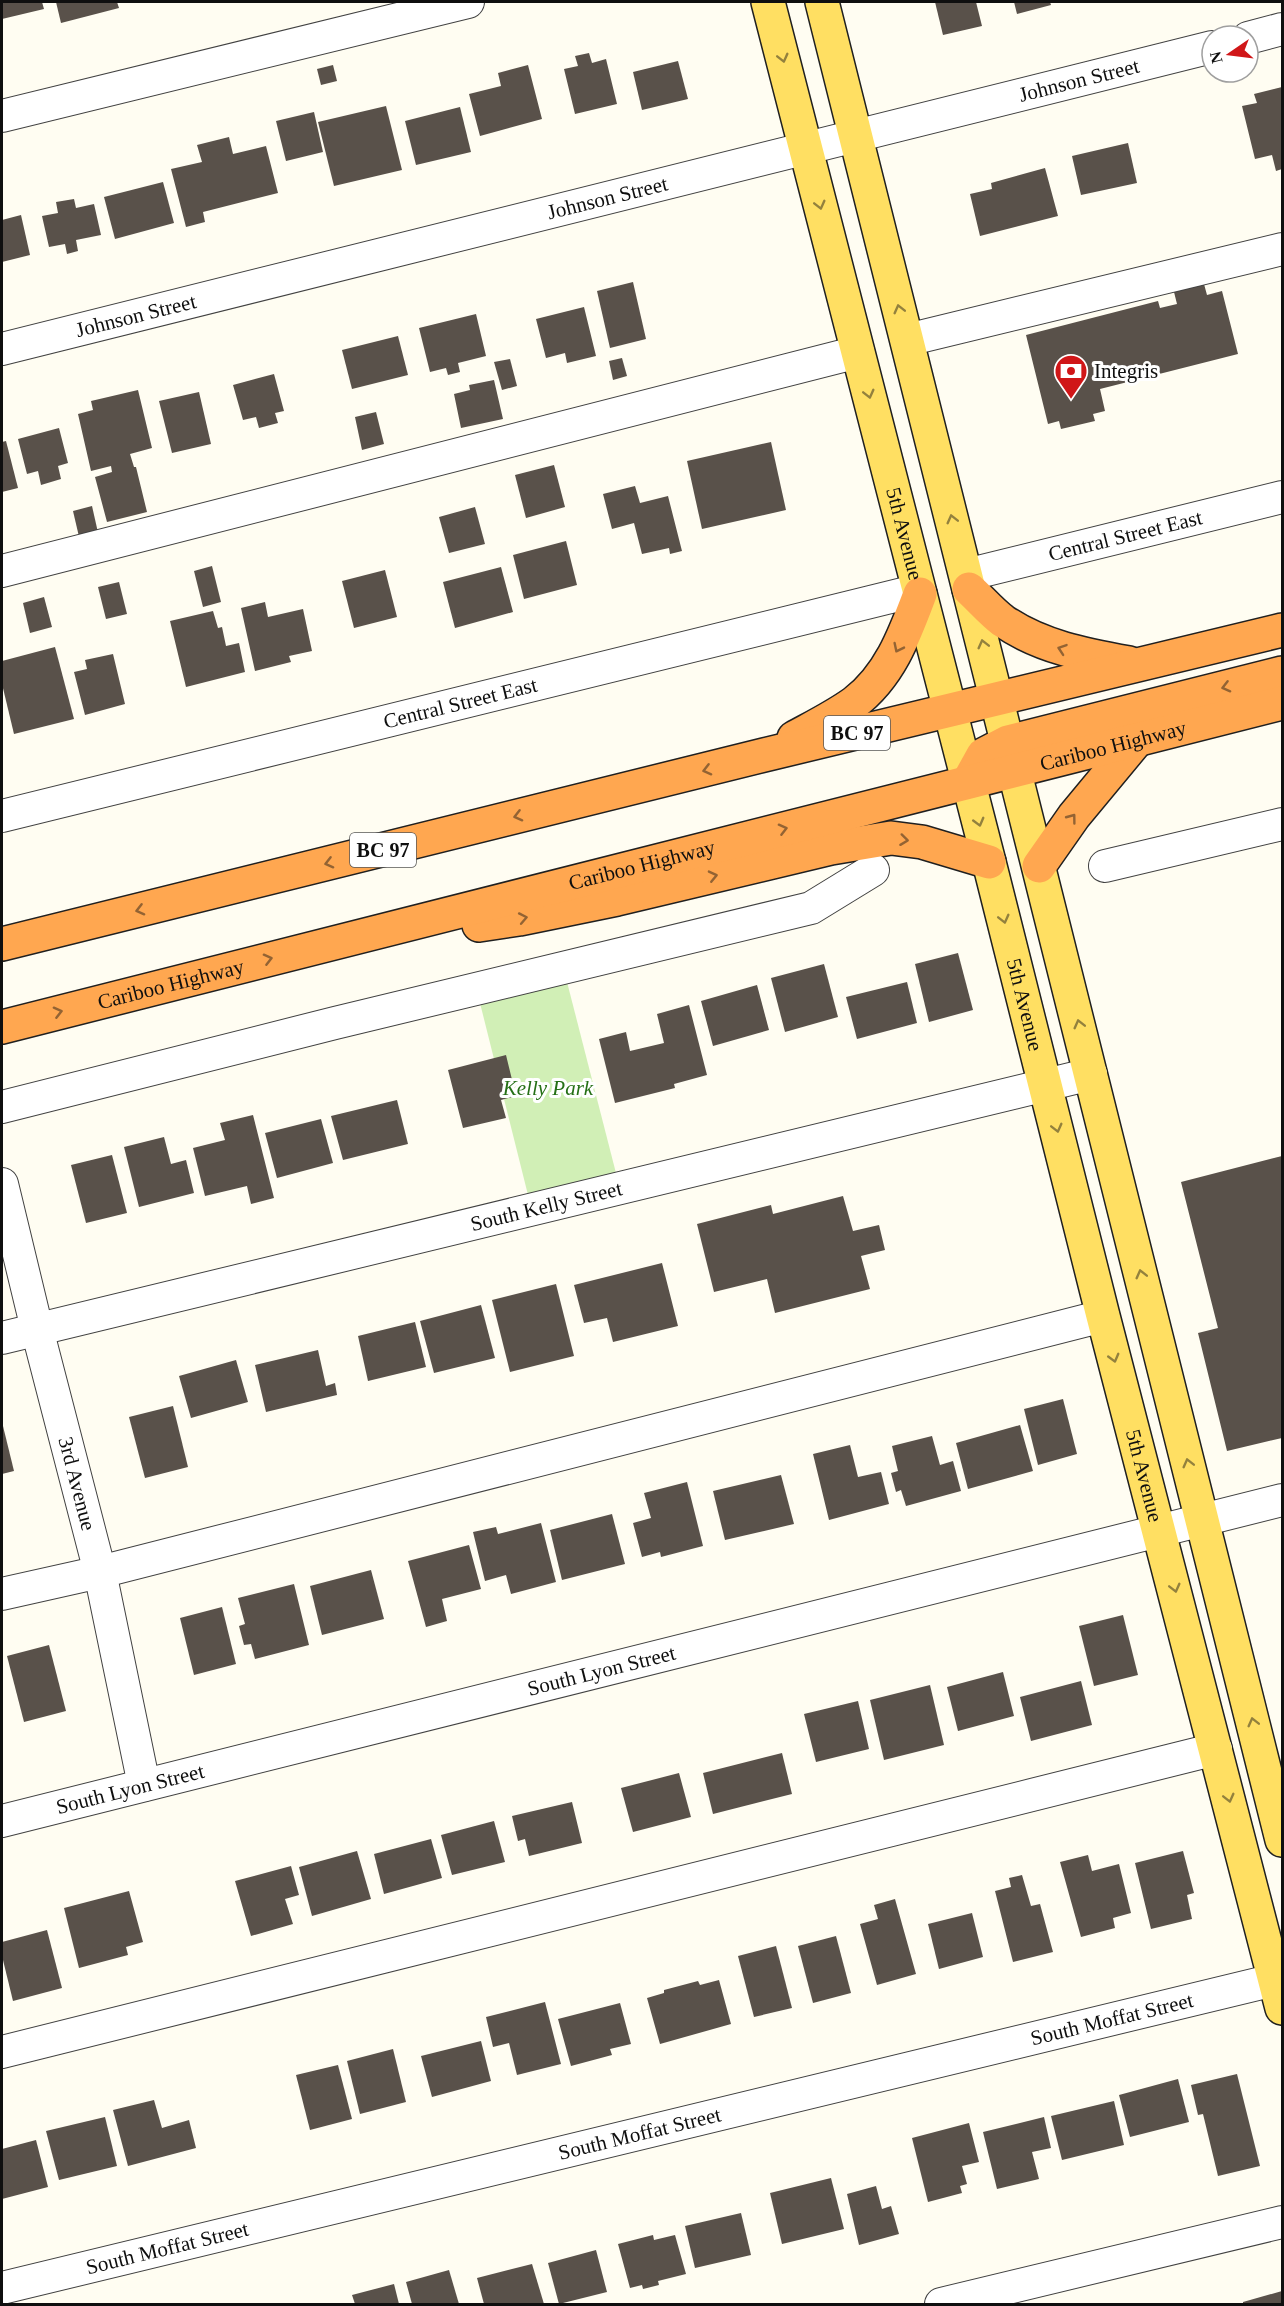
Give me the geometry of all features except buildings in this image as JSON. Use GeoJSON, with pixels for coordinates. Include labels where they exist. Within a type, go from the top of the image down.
{"type":"FeatureCollection","features":[{"type":"Feature","properties":{"kind":"highway"},"geometry":{"type":"LineString","coordinates":[[968,582],[1002,620],[1037,640],[1073,652],[1140,665]]}},
{"type":"Feature","properties":{"kind":"highway"},"geometry":{"type":"LineString","coordinates":[[764,756],[855,703],[880,677],[897,652],[920,592]]}},
{"type":"Feature","properties":{"kind":"highway","name":"BC 97"},"geometry":{"type":"LineString","coordinates":[[2,944],[1282,630]]}},
{"type":"Feature","properties":{"kind":"highway"},"geometry":{"type":"LineString","coordinates":[[1012,756],[1282,673]]}},
{"type":"Feature","properties":{"kind":"highway","name":"Cariboo Highway"},"geometry":{"type":"LineString","coordinates":[[2,1027],[968,782],[1012,756],[1137,740],[1282,703]]}},
{"type":"Feature","properties":{"kind":"highway"},"geometry":{"type":"LineString","coordinates":[[1039,866],[1074,816],[1137,740]]}},
{"type":"Feature","properties":{"kind":"highway"},"geometry":{"type":"LineString","coordinates":[[320,946],[519,919],[617,899],[831,848],[891,838],[922,842],[989,862]]}},
{"type":"Feature","properties":{"kind":"main road","name":"5th Avenue"},"geometry":{"type":"LineString","coordinates":[[768,2],[1103,1316],[1280,1989]]}},
{"type":"Feature","properties":{"kind":"main road","name":"5th Avenue"},"geometry":{"type":"LineString","coordinates":[[822,2],[1282,1840]]}},
{"type":"Feature","properties":{"kind":"street"},"geometry":{"type":"LineString","coordinates":[[2,116],[468,2]]}},
{"type":"Feature","properties":{"kind":"street"},"geometry":{"type":"LineString","coordinates":[[1260,35],[1282,29]]}},
{"type":"Feature","properties":{"kind":"street","name":"Johnson Street"},"geometry":{"type":"LineString","coordinates":[[2,348],[1200,50]]}},
{"type":"Feature","properties":{"kind":"street"},"geometry":{"type":"LineString","coordinates":[[907,340],[1282,249]]}},
{"type":"Feature","properties":{"kind":"street"},"geometry":{"type":"LineString","coordinates":[[2,571],[858,352]]}},
{"type":"Feature","properties":{"kind":"street","name":"Central Street East"},"geometry":{"type":"LineString","coordinates":[[968,582],[1282,497]]}},
{"type":"Feature","properties":{"kind":"street","name":"Central Street East"},"geometry":{"type":"LineString","coordinates":[[2,816],[920,592]]}},
{"type":"Feature","properties":{"kind":"street"},"geometry":{"type":"LineString","coordinates":[[1105,866],[1282,824]]}},
{"type":"Feature","properties":{"kind":"street"},"geometry":{"type":"LineString","coordinates":[[2,1107],[255,1042],[811,908],[873,870]]}},
{"type":"Feature","properties":{"kind":"street","name":"South Kelly Street"},"geometry":{"type":"LineString","coordinates":[[2,1338],[1091,1074]]}},
{"type":"Feature","properties":{"kind":"street","name":"3rd Avenue"},"geometry":{"type":"LineString","coordinates":[[2,1184],[100,1572],[144,1785]]}},
{"type":"Feature","properties":{"kind":"street"},"geometry":{"type":"LineString","coordinates":[[2,1594],[100,1572],[1103,1316]]}},
{"type":"Feature","properties":{"kind":"street","name":"South Lyon Street"},"geometry":{"type":"LineString","coordinates":[[2,1821],[1282,1500]]}},
{"type":"Feature","properties":{"kind":"street"},"geometry":{"type":"LineString","coordinates":[[2,2052],[1216,1749]]}},
{"type":"Feature","properties":{"kind":"street","name":"South Moffat Street"},"geometry":{"type":"LineString","coordinates":[[2,2288],[1280,1989]]}},
{"type":"Feature","properties":{"kind":"street"},"geometry":{"type":"LineString","coordinates":[[941,2304],[1282,2222]]}},
{"type":"Feature","properties":{"kind":"green space","name":"Kelly Park"},"geometry":{"type":"Polygon","coordinates":[[[566,978],[617,1177],[529,1199],[479,999],[566,978]]]}},
{"type":"Feature","properties":{"kind":"place","name":"Integris"},"geometry":{"type":"Point","coordinates":[1071,400]}}]}
